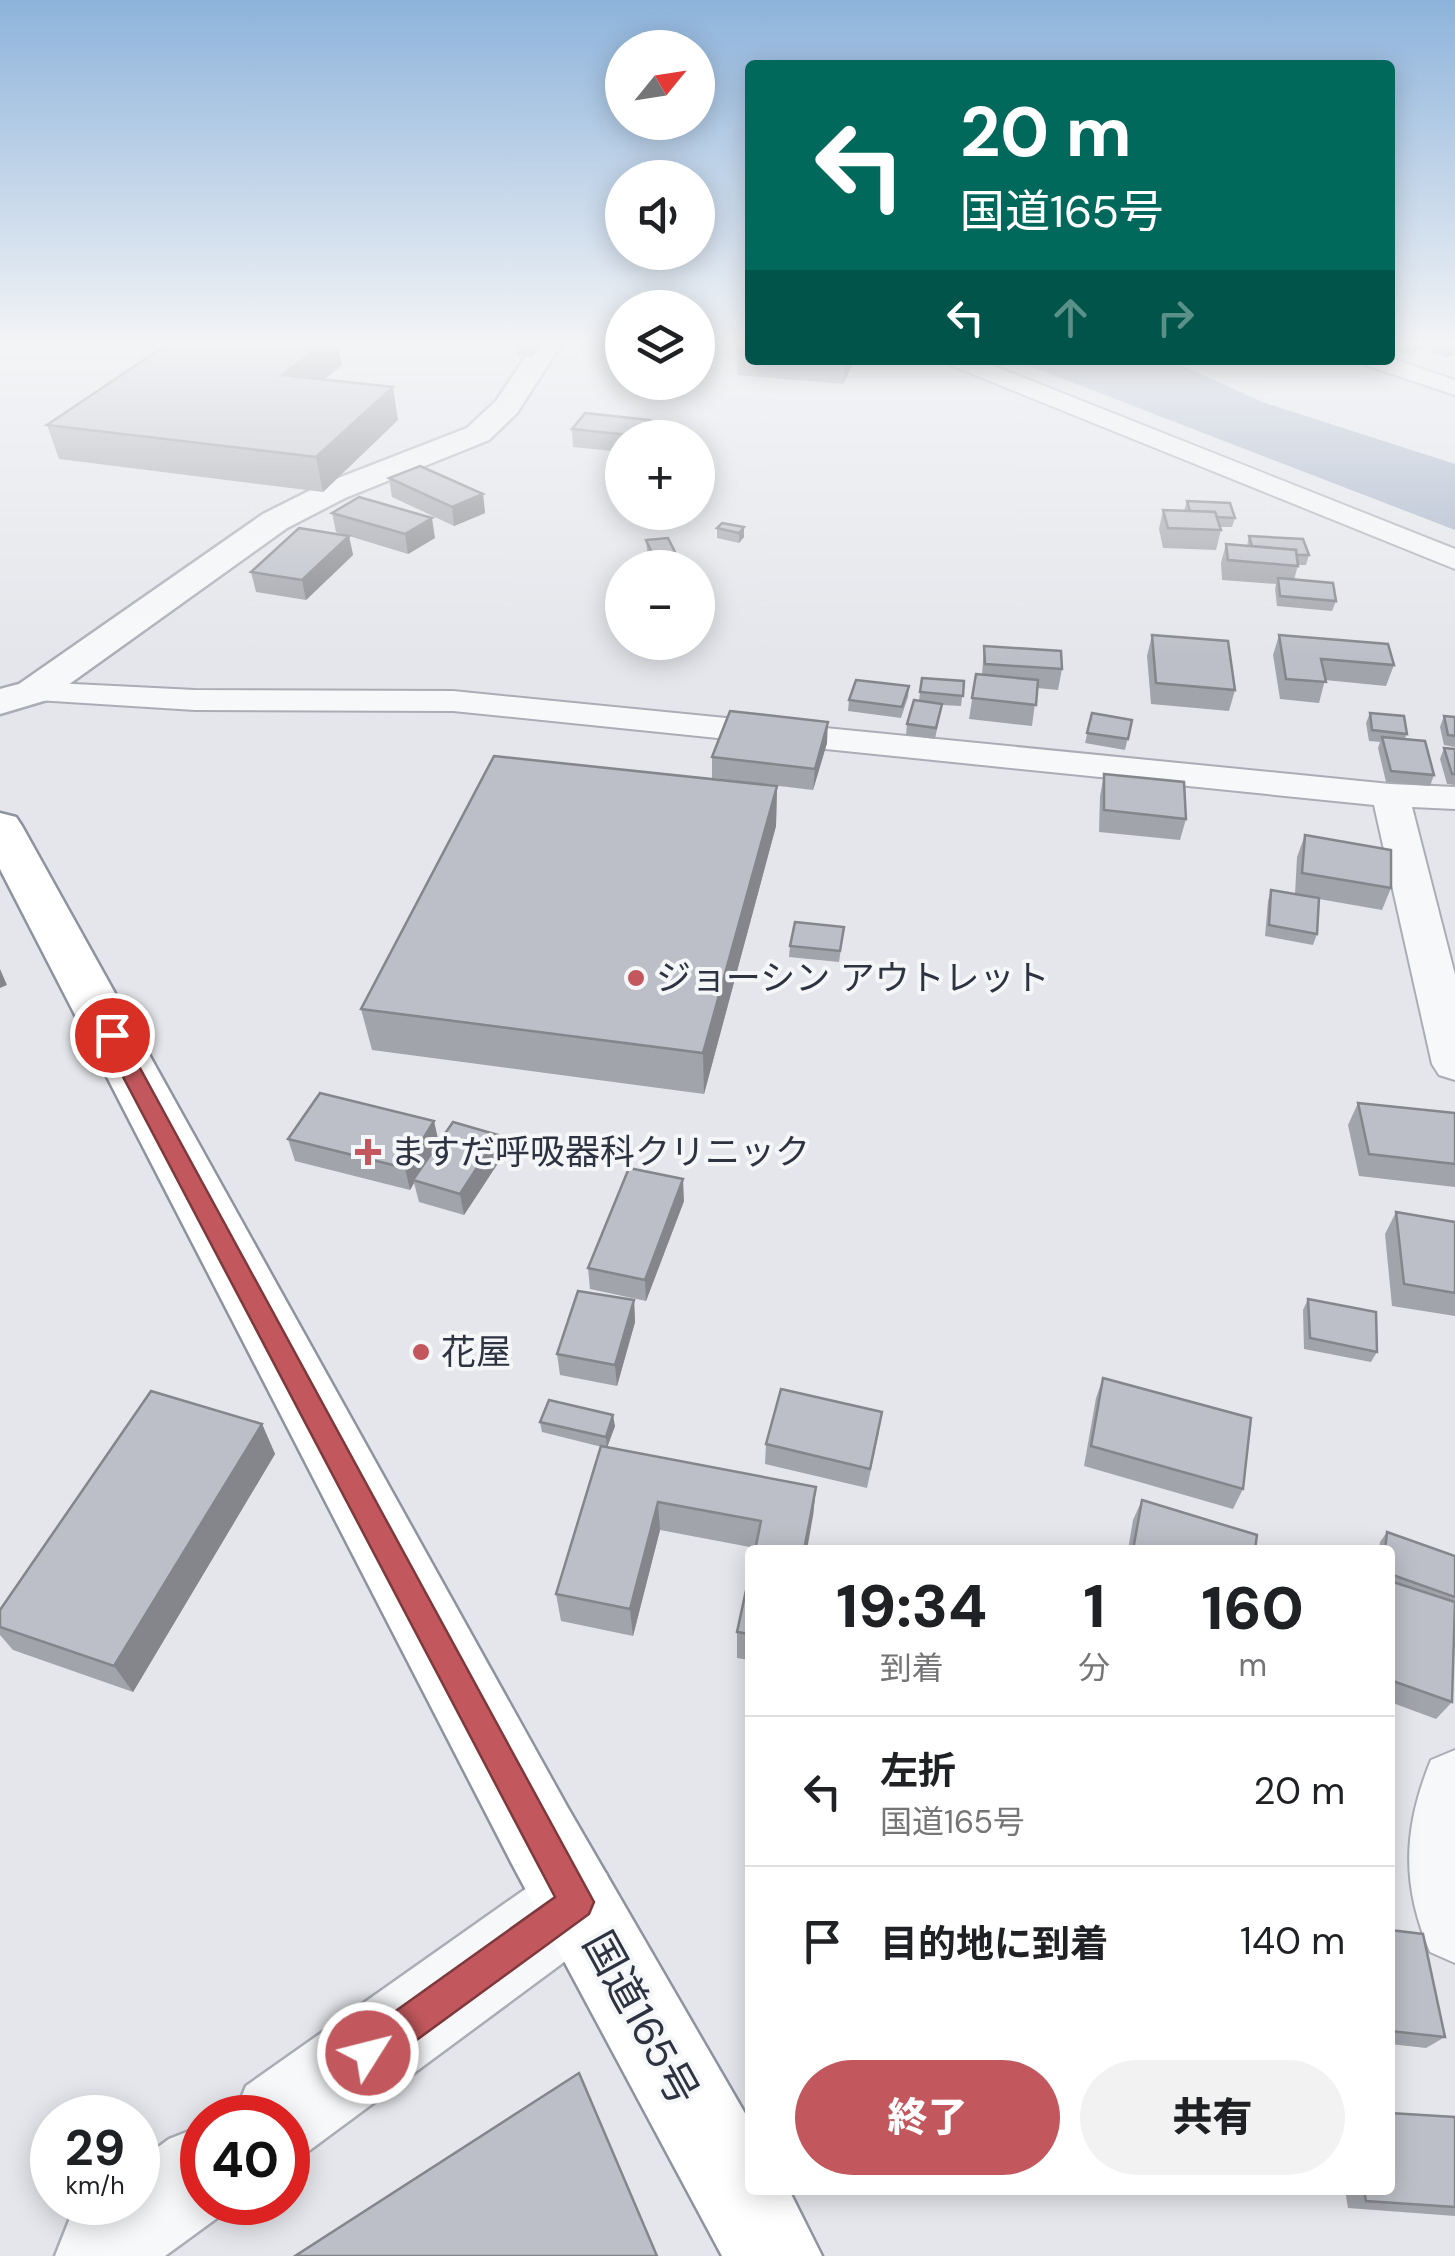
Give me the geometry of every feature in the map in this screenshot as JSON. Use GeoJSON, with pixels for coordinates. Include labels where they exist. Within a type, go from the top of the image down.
{"type":"FeatureCollection","features":[{"type":"Feature","properties":{"kind":"highway","name":"国道165号"},"geometry":{"type":"LineString","coordinates":[[0,826],[577,1902],[774,2256]]}},
{"type":"Feature","properties":{"kind":"street"},"geometry":{"type":"LineString","coordinates":[[16,697],[276,521],[334,491],[442,448]]}},
{"type":"Feature","properties":{"kind":"street"},"geometry":{"type":"LineString","coordinates":[[1177,448],[1455,560]]}},
{"type":"Feature","properties":{"kind":"street"},"geometry":{"type":"LineString","coordinates":[[16,697],[453,702],[1390,795],[1455,798]]}},
{"type":"Feature","properties":{"kind":"street"},"geometry":{"type":"LineString","coordinates":[[1390,795],[1455,1064]]}},
{"type":"Feature","properties":{"kind":"street"},"geometry":{"type":"LineString","coordinates":[[1455,1784],[1441,1855],[1455,1927]]}},
{"type":"Feature","properties":{"kind":"street"},"geometry":{"type":"LineString","coordinates":[[310,2095],[577,1902]]}},
{"type":"Feature","properties":{"kind":"street"},"geometry":{"type":"LineString","coordinates":[[104,2256],[107,2241],[180,2188]]}},
{"type":"Feature","properties":{"kind":"water"},"geometry":{"type":"Polygon","coordinates":[[[1243,448],[1406,448],[1455,464],[1455,530],[1243,448]]]}},
{"type":"Feature","properties":{"kind":"building"},"geometry":{"type":"Polygon","coordinates":[[[243,448],[326,448],[316,457],[243,448]]]}},
{"type":"Feature","properties":{"kind":"building"},"geometry":{"type":"Polygon","coordinates":[[[420,466],[483,494],[452,507],[389,478],[420,466]]]}},
{"type":"Feature","properties":{"kind":"building"},"geometry":{"type":"Polygon","coordinates":[[[359,497],[432,518],[405,534],[332,513],[359,497]]]}},
{"type":"Feature","properties":{"kind":"building"},"geometry":{"type":"Polygon","coordinates":[[[1187,501],[1230,503],[1235,518],[1190,511],[1187,501]]]}},
{"type":"Feature","properties":{"kind":"building"},"geometry":{"type":"Polygon","coordinates":[[[1163,510],[1215,512],[1221,530],[1168,528],[1163,510]]]}},
{"type":"Feature","properties":{"kind":"building"},"geometry":{"type":"Polygon","coordinates":[[[722,523],[744,527],[739,533],[717,528],[722,523]]]}},
{"type":"Feature","properties":{"kind":"building"},"geometry":{"type":"Polygon","coordinates":[[[299,528],[349,536],[302,580],[251,572],[299,528]]]}},
{"type":"Feature","properties":{"kind":"building"},"geometry":{"type":"Polygon","coordinates":[[[1249,536],[1303,539],[1309,555],[1252,546],[1249,536]]]}},
{"type":"Feature","properties":{"kind":"building"},"geometry":{"type":"Polygon","coordinates":[[[668,538],[674,550],[651,550],[646,540],[668,538]]]}},
{"type":"Feature","properties":{"kind":"building"},"geometry":{"type":"Polygon","coordinates":[[[1226,544],[1296,550],[1298,566],[1228,560],[1226,544]]]}},
{"type":"Feature","properties":{"kind":"building"},"geometry":{"type":"Polygon","coordinates":[[[1278,578],[1333,583],[1336,601],[1280,596],[1278,578]]]}},
{"type":"Feature","properties":{"kind":"building"},"geometry":{"type":"Polygon","coordinates":[[[1152,635],[1228,641],[1235,690],[1156,683],[1152,635]]]}},
{"type":"Feature","properties":{"kind":"building"},"geometry":{"type":"Polygon","coordinates":[[[1279,635],[1388,644],[1394,665],[1321,659],[1326,682],[1286,679],[1279,635]]]}},
{"type":"Feature","properties":{"kind":"building"},"geometry":{"type":"Polygon","coordinates":[[[984,646],[1061,651],[1062,669],[985,664],[984,646]]]}},
{"type":"Feature","properties":{"kind":"building"},"geometry":{"type":"Polygon","coordinates":[[[976,674],[1038,680],[1036,705],[972,698],[976,674]]]}},
{"type":"Feature","properties":{"kind":"building"},"geometry":{"type":"Polygon","coordinates":[[[922,678],[964,681],[963,696],[920,692],[922,678]]]}},
{"type":"Feature","properties":{"kind":"building"},"geometry":{"type":"Polygon","coordinates":[[[856,680],[909,686],[902,707],[849,700],[856,680]]]}},
{"type":"Feature","properties":{"kind":"building"},"geometry":{"type":"Polygon","coordinates":[[[914,700],[942,704],[936,728],[907,724],[914,700]]]}},
{"type":"Feature","properties":{"kind":"building"},"geometry":{"type":"Polygon","coordinates":[[[730,711],[828,722],[815,769],[712,757],[730,711]]]}},
{"type":"Feature","properties":{"kind":"building"},"geometry":{"type":"Polygon","coordinates":[[[1092,713],[1132,720],[1128,739],[1087,733],[1092,713]]]}},
{"type":"Feature","properties":{"kind":"building"},"geometry":{"type":"Polygon","coordinates":[[[1370,713],[1404,716],[1407,734],[1372,730],[1370,713]]]}},
{"type":"Feature","properties":{"kind":"building"},"geometry":{"type":"Polygon","coordinates":[[[1444,716],[1455,717],[1455,736],[1448,735],[1444,716]]]}},
{"type":"Feature","properties":{"kind":"building"},"geometry":{"type":"Polygon","coordinates":[[[1382,737],[1425,741],[1434,775],[1391,771],[1382,737]]]}},
{"type":"Feature","properties":{"kind":"building"},"geometry":{"type":"Polygon","coordinates":[[[1444,748],[1455,749],[1455,774],[1452,774],[1444,748]]]}},
{"type":"Feature","properties":{"kind":"building"},"geometry":{"type":"Polygon","coordinates":[[[494,756],[777,786],[703,1053],[361,1009],[494,756]]]}},
{"type":"Feature","properties":{"kind":"building"},"geometry":{"type":"Polygon","coordinates":[[[1104,774],[1184,782],[1186,819],[1104,810],[1104,774]]]}},
{"type":"Feature","properties":{"kind":"building"},"geometry":{"type":"Polygon","coordinates":[[[1305,835],[1391,850],[1391,888],[1302,873],[1305,835]]]}},
{"type":"Feature","properties":{"kind":"building"},"geometry":{"type":"Polygon","coordinates":[[[1271,890],[1319,898],[1317,934],[1269,925],[1271,890]]]}},
{"type":"Feature","properties":{"kind":"building"},"geometry":{"type":"Polygon","coordinates":[[[795,922],[844,927],[840,951],[790,946],[795,922]]]}},
{"type":"Feature","properties":{"kind":"building"},"geometry":{"type":"Polygon","coordinates":[[[320,1093],[434,1121],[405,1168],[288,1139],[320,1093]]]}},
{"type":"Feature","properties":{"kind":"building"},"geometry":{"type":"Polygon","coordinates":[[[1358,1103],[1455,1113],[1455,1164],[1369,1154],[1358,1103]]]}},
{"type":"Feature","properties":{"kind":"building"},"geometry":{"type":"Polygon","coordinates":[[[453,1122],[498,1135],[460,1194],[413,1180],[453,1122]]]}},
{"type":"Feature","properties":{"kind":"building"},"geometry":{"type":"Polygon","coordinates":[[[629,1168],[683,1179],[645,1280],[588,1268],[629,1168]]]}},
{"type":"Feature","properties":{"kind":"building"},"geometry":{"type":"Polygon","coordinates":[[[1396,1212],[1455,1222],[1455,1293],[1404,1284],[1396,1212]]]}},
{"type":"Feature","properties":{"kind":"building"},"geometry":{"type":"Polygon","coordinates":[[[578,1291],[634,1300],[615,1365],[557,1354],[578,1291]]]}},
{"type":"Feature","properties":{"kind":"building"},"geometry":{"type":"Polygon","coordinates":[[[1308,1299],[1376,1312],[1377,1352],[1310,1338],[1308,1299]]]}},
{"type":"Feature","properties":{"kind":"building"},"geometry":{"type":"Polygon","coordinates":[[[1103,1378],[1251,1418],[1243,1489],[1091,1446],[1103,1378]]]}},
{"type":"Feature","properties":{"kind":"building"},"geometry":{"type":"Polygon","coordinates":[[[781,1389],[882,1412],[870,1469],[766,1444],[781,1389]]]}},
{"type":"Feature","properties":{"kind":"building"},"geometry":{"type":"Polygon","coordinates":[[[151,1391],[262,1424],[114,1666],[0,1627],[0,1610],[151,1391]]]}},
{"type":"Feature","properties":{"kind":"building"},"geometry":{"type":"Polygon","coordinates":[[[549,1400],[613,1415],[606,1437],[540,1422],[549,1400]]]}},
{"type":"Feature","properties":{"kind":"building"},"geometry":{"type":"Polygon","coordinates":[[[601,1446],[816,1487],[805,1545],[756,1545],[761,1521],[658,1502],[630,1609],[556,1594],[601,1446]]]}},
{"type":"Feature","properties":{"kind":"building"},"geometry":{"type":"Polygon","coordinates":[[[1142,1500],[1257,1535],[1256,1545],[1134,1545],[1142,1500]]]}},
{"type":"Feature","properties":{"kind":"building"},"geometry":{"type":"Polygon","coordinates":[[[1387,1532],[1455,1556],[1455,1597],[1395,1576],[1395,1545],[1386,1545],[1387,1532]]]}},
{"type":"Feature","properties":{"kind":"building"},"geometry":{"type":"Polygon","coordinates":[[[1395,1583],[1455,1602],[1452,1702],[1395,1682],[1395,1583]]]}},
{"type":"Feature","properties":{"kind":"building"},"geometry":{"type":"Polygon","coordinates":[[[745,1595],[745,1633],[737,1632],[745,1595]]]}},
{"type":"Feature","properties":{"kind":"building"},"geometry":{"type":"Polygon","coordinates":[[[1395,1931],[1423,1934],[1445,2037],[1395,2032],[1395,1931]]]}},
{"type":"Feature","properties":{"kind":"building"},"geometry":{"type":"Polygon","coordinates":[[[579,2073],[657,2256],[295,2256],[579,2073]]]}},
{"type":"Feature","properties":{"kind":"building"},"geometry":{"type":"Polygon","coordinates":[[[1395,2113],[1455,2117],[1455,2207],[1366,2201],[1365,2195],[1395,2195],[1395,2113]]]}},
{"type":"Feature","properties":{"kind":"place","name":"ジョーシン アウトレット"},"geometry":{"type":"Point","coordinates":[636,978]}},
{"type":"Feature","properties":{"kind":"place","name":"ますだ呼吸器科クリニック"},"geometry":{"type":"Point","coordinates":[368,1152]}},
{"type":"Feature","properties":{"kind":"place","name":"花屋"},"geometry":{"type":"Point","coordinates":[421,1352]}},
{"type":"Feature","properties":{"kind":"route"},"geometry":{"type":"LineString","coordinates":[[112,1035],[577,1902],[368,2053]]}}]}
